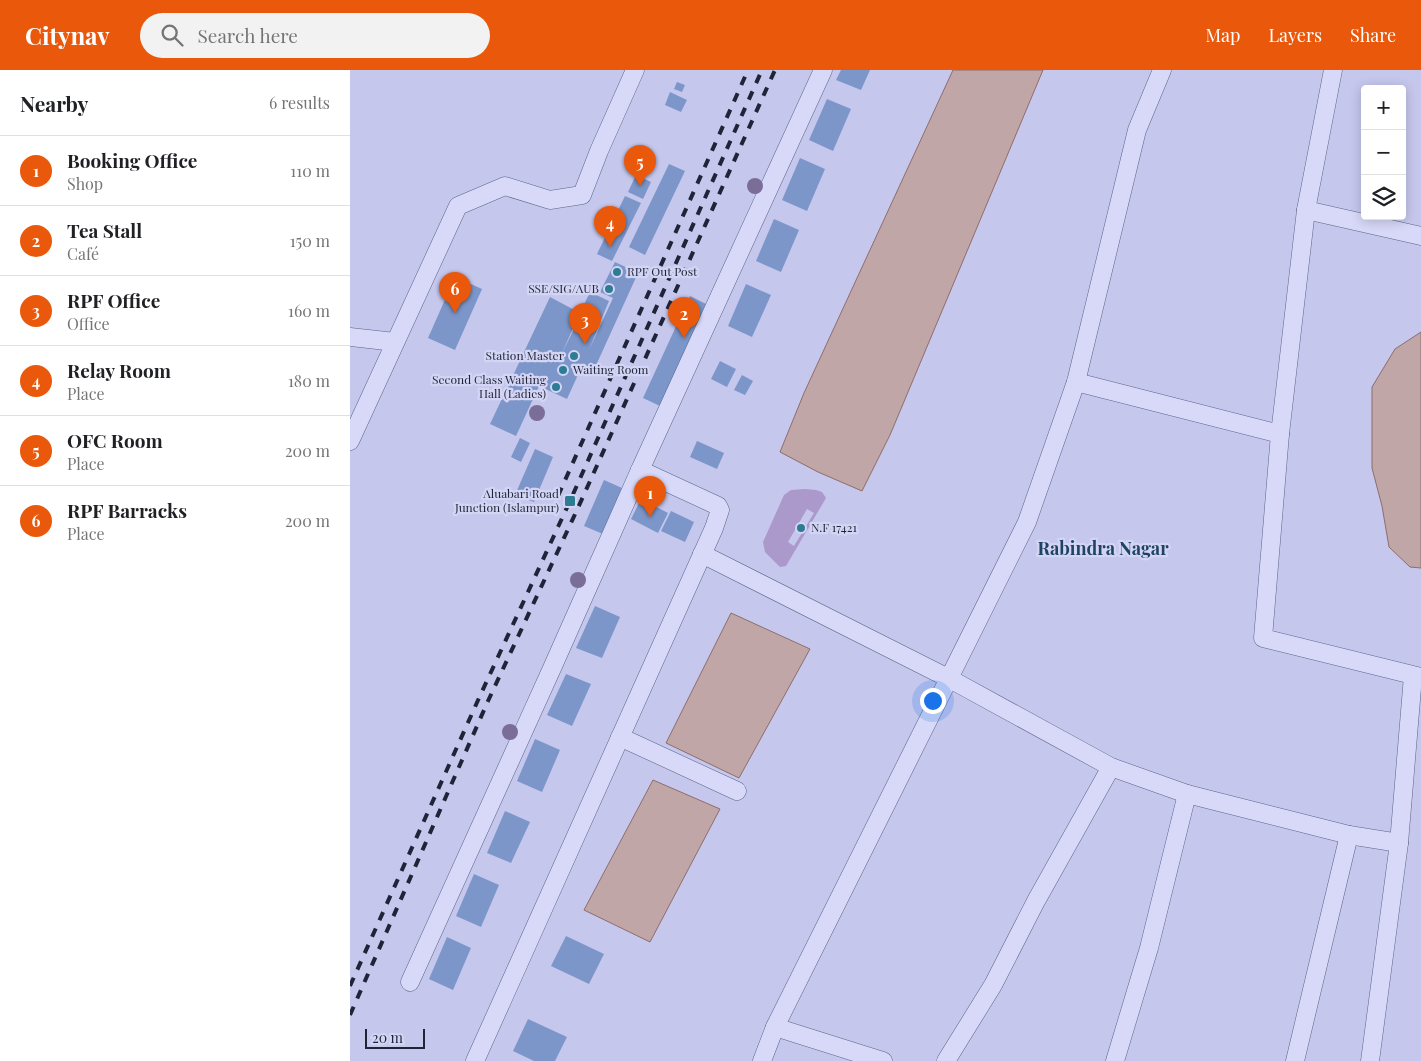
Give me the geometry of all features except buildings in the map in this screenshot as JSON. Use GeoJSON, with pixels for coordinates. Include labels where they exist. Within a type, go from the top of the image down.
{"type":"FeatureCollection","features":[{"type":"Feature","properties":{"kind":"street"},"geometry":{"type":"LineString","coordinates":[[350,441],[458,206],[505,186],[550,200],[582,195],[598,151],[635,70]]}},
{"type":"Feature","properties":{"kind":"street"},"geometry":{"type":"LineString","coordinates":[[410,982],[640,470],[823,70]]}},
{"type":"Feature","properties":{"kind":"street"},"geometry":{"type":"LineString","coordinates":[[762,1061],[774,1027],[1027,522],[1076,382],[1137,130],[1162,70]]}},
{"type":"Feature","properties":{"kind":"street"},"geometry":{"type":"LineString","coordinates":[[1333,70],[1306,210],[1280,434],[1263,638],[1417,677],[1399,843],[1370,1061]]}},
{"type":"Feature","properties":{"kind":"street"},"geometry":{"type":"LineString","coordinates":[[1306,210],[1421,236]]}},
{"type":"Feature","properties":{"kind":"street"},"geometry":{"type":"LineString","coordinates":[[350,337],[395,342]]}},
{"type":"Feature","properties":{"kind":"street"},"geometry":{"type":"LineString","coordinates":[[1076,382],[1280,434]]}},
{"type":"Feature","properties":{"kind":"street"},"geometry":{"type":"LineString","coordinates":[[475,1061],[719,514],[718,506],[640,470]]}},
{"type":"Feature","properties":{"kind":"street"},"geometry":{"type":"LineString","coordinates":[[702,554],[950,678],[1111,767],[1187,794],[1349,835],[1399,843]]}},
{"type":"Feature","properties":{"kind":"street"},"geometry":{"type":"LineString","coordinates":[[620,738],[737,791]]}},
{"type":"Feature","properties":{"kind":"street"},"geometry":{"type":"LineString","coordinates":[[946,1061],[993,985],[1036,901],[1111,767]]}},
{"type":"Feature","properties":{"kind":"street"},"geometry":{"type":"LineString","coordinates":[[1115,1061],[1148,948],[1187,794]]}},
{"type":"Feature","properties":{"kind":"street"},"geometry":{"type":"LineString","coordinates":[[1296,1061],[1349,835]]}},
{"type":"Feature","properties":{"kind":"street"},"geometry":{"type":"LineString","coordinates":[[774,1027],[883,1061]]}},
{"type":"Feature","properties":{"kind":"shaded area"},"geometry":{"type":"Polygon","coordinates":[[[953,70],[1043,70],[890,435],[862,491],[818,472],[780,452],[804,393],[953,70]]]}},
{"type":"Feature","properties":{"kind":"shaded area"},"geometry":{"type":"Polygon","coordinates":[[[1421,332],[1421,568],[1410,567],[1389,547],[1382,506],[1372,468],[1372,387],[1395,349],[1421,332]]]}},
{"type":"Feature","properties":{"kind":"shaded area"},"geometry":{"type":"Polygon","coordinates":[[[791,490],[816,490],[822,492],[826,498],[786,566],[780,567],[765,552],[763,542],[784,495],[791,490]],[[807,509],[788,542],[794,546],[814,513],[807,509]]]}},
{"type":"Feature","properties":{"kind":"shaded area"},"geometry":{"type":"Polygon","coordinates":[[[731,613],[810,649],[739,778],[666,743],[731,613]]]}},
{"type":"Feature","properties":{"kind":"shaded area"},"geometry":{"type":"Polygon","coordinates":[[[653,780],[720,809],[650,942],[584,910],[653,780]]]}},
{"type":"Feature","properties":{"kind":"railway"},"geometry":{"type":"LineString","coordinates":[[558,496],[748,70]]}},
{"type":"Feature","properties":{"kind":"railway"},"geometry":{"type":"LineString","coordinates":[[350,986],[570,501],[762,70]]}},
{"type":"Feature","properties":{"kind":"railway"},"geometry":{"type":"LineString","coordinates":[[350,1015],[488,701],[577,510],[775,70]]}},
{"type":"Feature","properties":{"kind":"place","name":"OFC Room"},"geometry":{"type":"Point","coordinates":[640,186]}},
{"type":"Feature","properties":{"kind":"place","name":"Relay Room"},"geometry":{"type":"Point","coordinates":[610,247]}},
{"type":"Feature","properties":{"kind":"place","name":"RPF Out Post"},"geometry":{"type":"Point","coordinates":[617,272]}},
{"type":"Feature","properties":{"kind":"place","name":"SSE/SIG/AUB"},"geometry":{"type":"Point","coordinates":[609,289]}},
{"type":"Feature","properties":{"kind":"place","name":"RPF Barracks"},"geometry":{"type":"Point","coordinates":[455,313]}},
{"type":"Feature","properties":{"kind":"place","name":"Tea Stall"},"geometry":{"type":"Point","coordinates":[684,338]}},
{"type":"Feature","properties":{"kind":"place","name":"RPF Office"},"geometry":{"type":"Point","coordinates":[585,344]}},
{"type":"Feature","properties":{"kind":"place","name":"Station Master"},"geometry":{"type":"Point","coordinates":[574,356]}},
{"type":"Feature","properties":{"kind":"place","name":"Waiting Room"},"geometry":{"type":"Point","coordinates":[563,370]}},
{"type":"Feature","properties":{"kind":"place","name":"Second Class Waiting Hall (Ladies)"},"geometry":{"type":"Point","coordinates":[556,387]}},
{"type":"Feature","properties":{"kind":"place","name":"Aluabari Road Junction (Islampur)"},"geometry":{"type":"Point","coordinates":[570,501]}},
{"type":"Feature","properties":{"kind":"place","name":"Booking Office"},"geometry":{"type":"Point","coordinates":[650,517]}},
{"type":"Feature","properties":{"kind":"place","name":"N.F 17421"},"geometry":{"type":"Point","coordinates":[801,528]}},
{"type":"Feature","properties":{"kind":"district","name":"Rabindra Nagar"},"geometry":{"type":"Point","coordinates":[1103,549]}}]}
